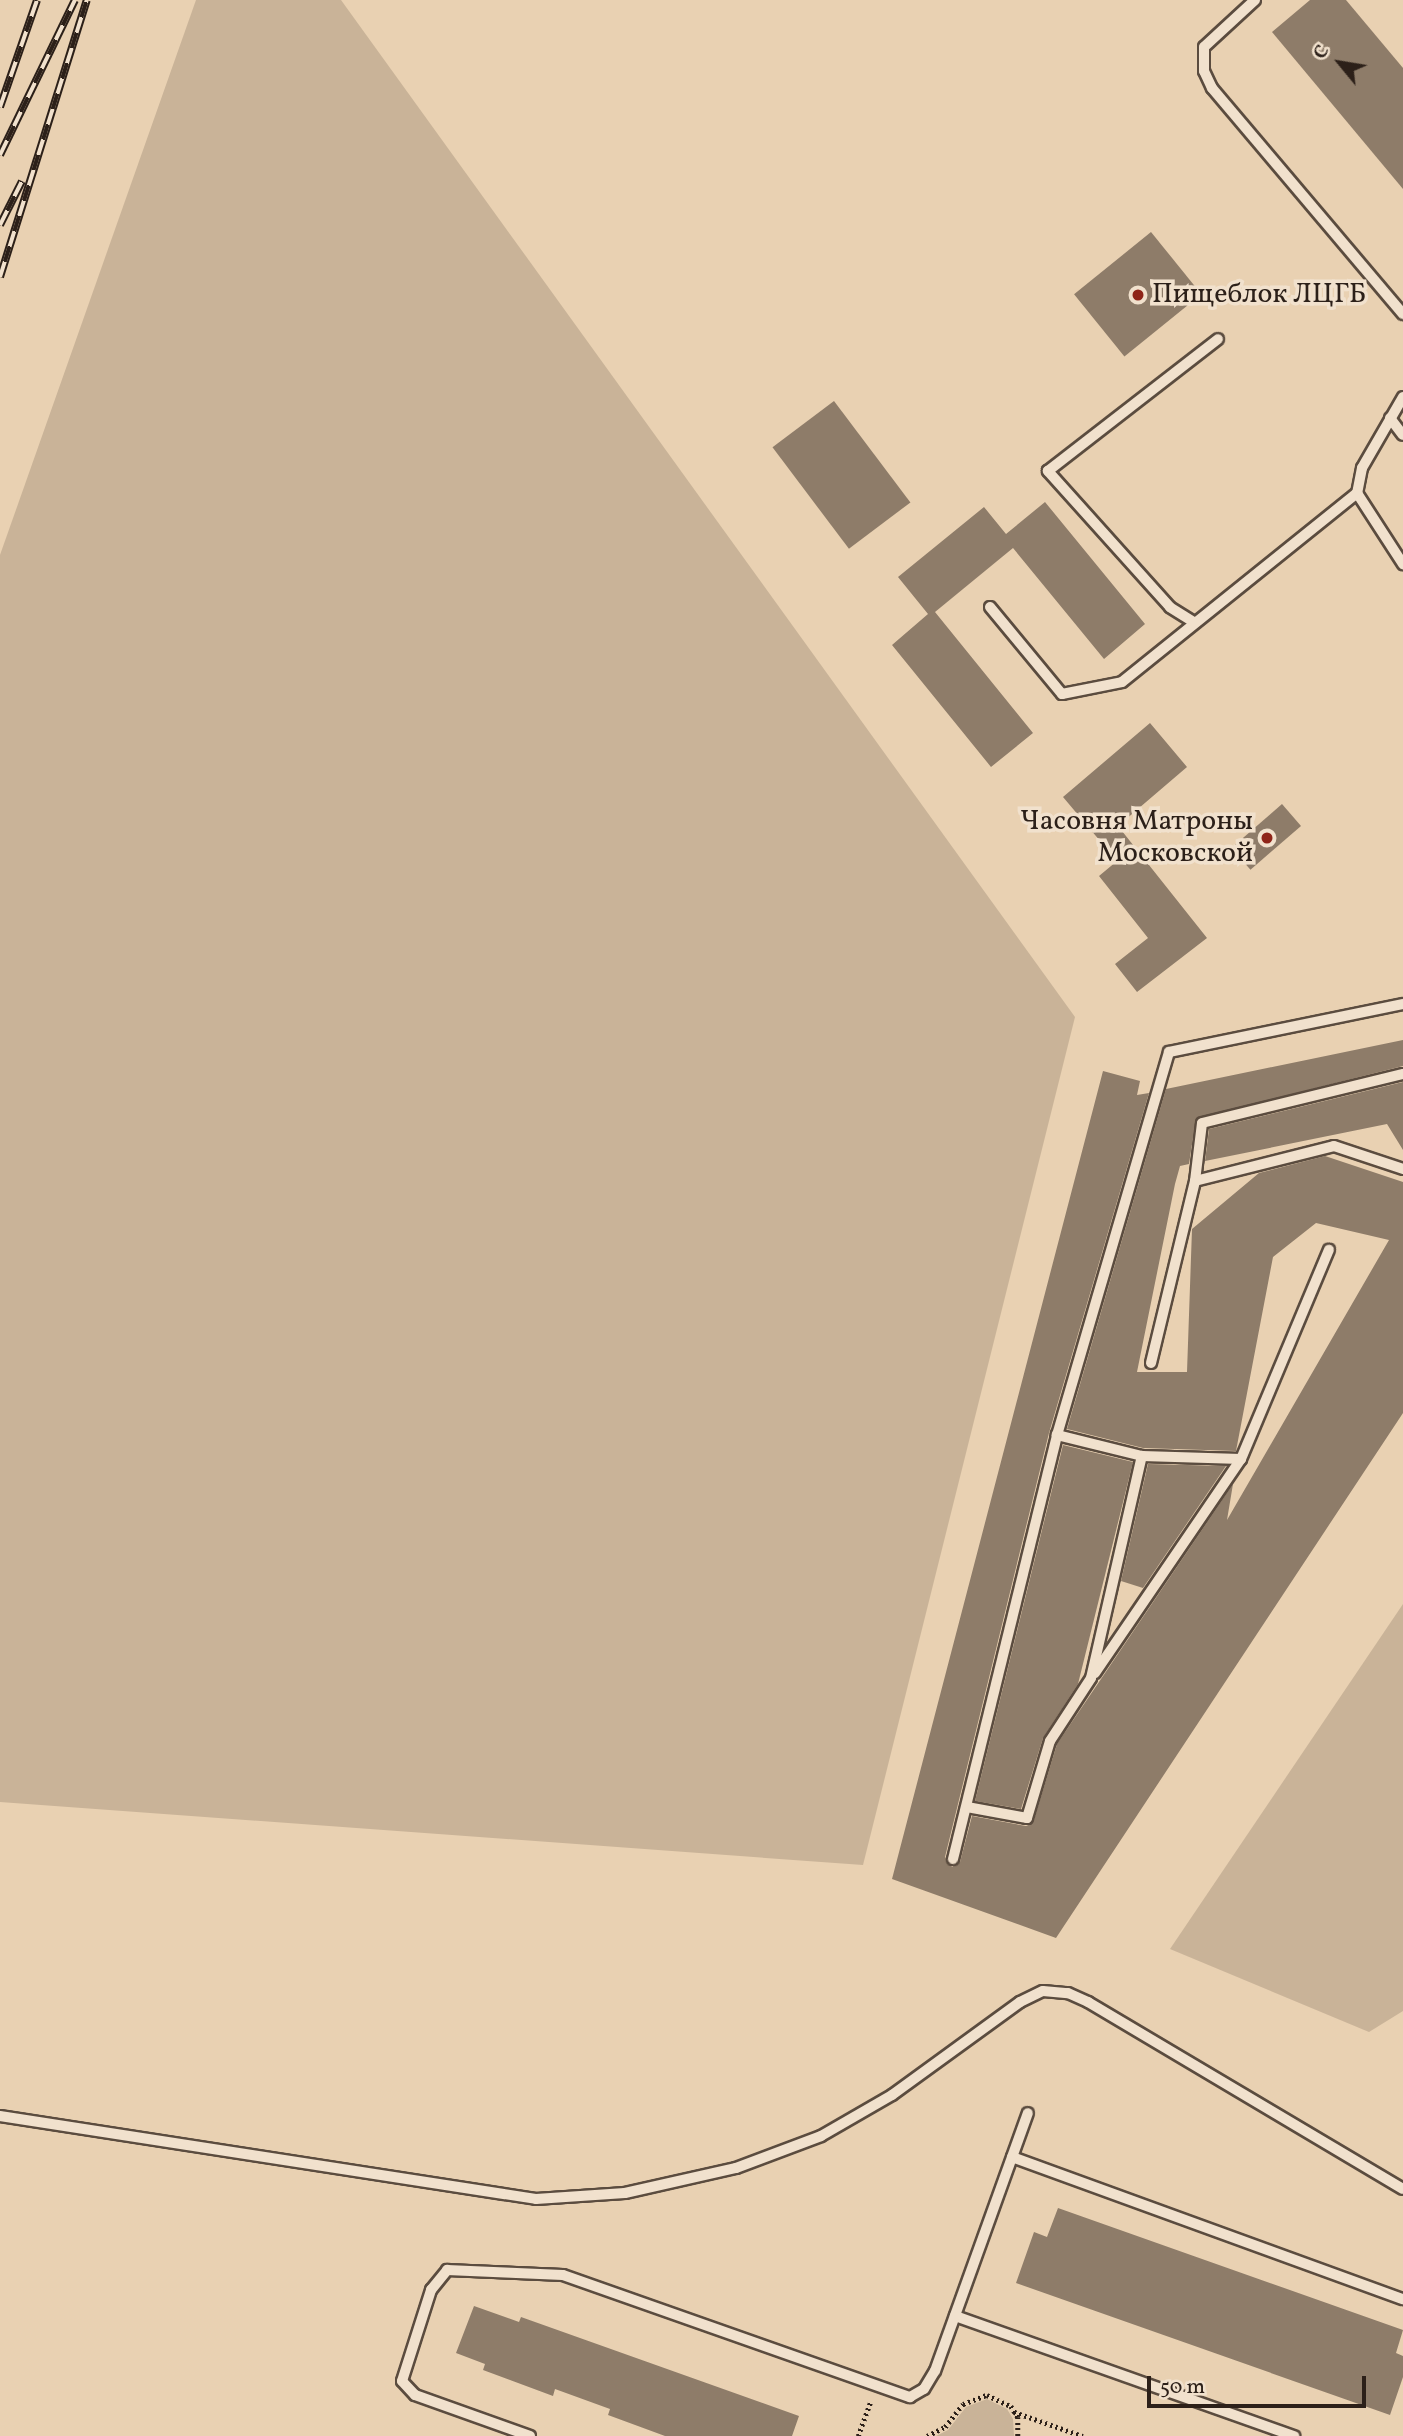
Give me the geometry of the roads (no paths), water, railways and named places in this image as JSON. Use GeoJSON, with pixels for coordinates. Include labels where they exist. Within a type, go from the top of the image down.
{"type":"FeatureCollection","features":[{"type":"Feature","properties":{"kind":"lane"},"geometry":{"type":"LineString","coordinates":[[1255,0],[1205,47],[1208,79],[1403,314]]}},
{"type":"Feature","properties":{"kind":"lane"},"geometry":{"type":"LineString","coordinates":[[1192,621],[1170,607],[1048,471],[1218,339]]}},
{"type":"Feature","properties":{"kind":"lane"},"geometry":{"type":"LineString","coordinates":[[990,607],[1062,694],[1122,682],[1192,621],[1357,493],[1362,468],[1403,397]]}},
{"type":"Feature","properties":{"kind":"lane"},"geometry":{"type":"LineString","coordinates":[[1390,418],[1403,435]]}},
{"type":"Feature","properties":{"kind":"lane"},"geometry":{"type":"LineString","coordinates":[[1357,493],[1403,564]]}},
{"type":"Feature","properties":{"kind":"lane"},"geometry":{"type":"LineString","coordinates":[[953,1859],[1057,1435],[1169,1052],[1403,1004]]}},
{"type":"Feature","properties":{"kind":"lane"},"geometry":{"type":"LineString","coordinates":[[1151,1363],[1195,1181],[1202,1123],[1403,1073]]}},
{"type":"Feature","properties":{"kind":"lane"},"geometry":{"type":"LineString","coordinates":[[1195,1181],[1334,1146],[1403,1169]]}},
{"type":"Feature","properties":{"kind":"lane"},"geometry":{"type":"LineString","coordinates":[[967,1807],[1027,1818],[1050,1741],[1241,1459],[1329,1250]]}},
{"type":"Feature","properties":{"kind":"lane"},"geometry":{"type":"LineString","coordinates":[[1057,1435],[1142,1456],[1241,1459]]}},
{"type":"Feature","properties":{"kind":"lane"},"geometry":{"type":"LineString","coordinates":[[1091,1678],[1142,1456]]}},
{"type":"Feature","properties":{"kind":"lane"},"geometry":{"type":"LineString","coordinates":[[0,2116],[537,2199],[625,2193],[736,2168],[821,2136],[892,2095],[1020,2002],[1043,1991],[1068,1993],[1088,2003],[1403,2189]]}},
{"type":"Feature","properties":{"kind":"lane"},"geometry":{"type":"LineString","coordinates":[[530,2436],[415,2395],[401,2381],[431,2290],[447,2270],[563,2275],[910,2397],[924,2389],[955,2316],[1028,2113]]}},
{"type":"Feature","properties":{"kind":"lane"},"geometry":{"type":"LineString","coordinates":[[1012,2157],[1403,2299]]}},
{"type":"Feature","properties":{"kind":"lane"},"geometry":{"type":"LineString","coordinates":[[955,2316],[1294,2436]]}},
{"type":"Feature","properties":{"kind":"railway"},"geometry":{"type":"LineString","coordinates":[[0,107],[37,0]]}},
{"type":"Feature","properties":{"kind":"railway"},"geometry":{"type":"LineString","coordinates":[[0,155],[75,0]]}},
{"type":"Feature","properties":{"kind":"railway"},"geometry":{"type":"LineString","coordinates":[[0,277],[87,0]]}},
{"type":"Feature","properties":{"kind":"railway"},"geometry":{"type":"LineString","coordinates":[[0,225],[22,181]]}},
{"type":"Feature","properties":{"kind":"place","name":"Пищеблок ЛЦГБ"},"geometry":{"type":"Point","coordinates":[1138,295]}},
{"type":"Feature","properties":{"kind":"place","name":"Часовня Матроны Московской"},"geometry":{"type":"Point","coordinates":[1267,838]}}]}
